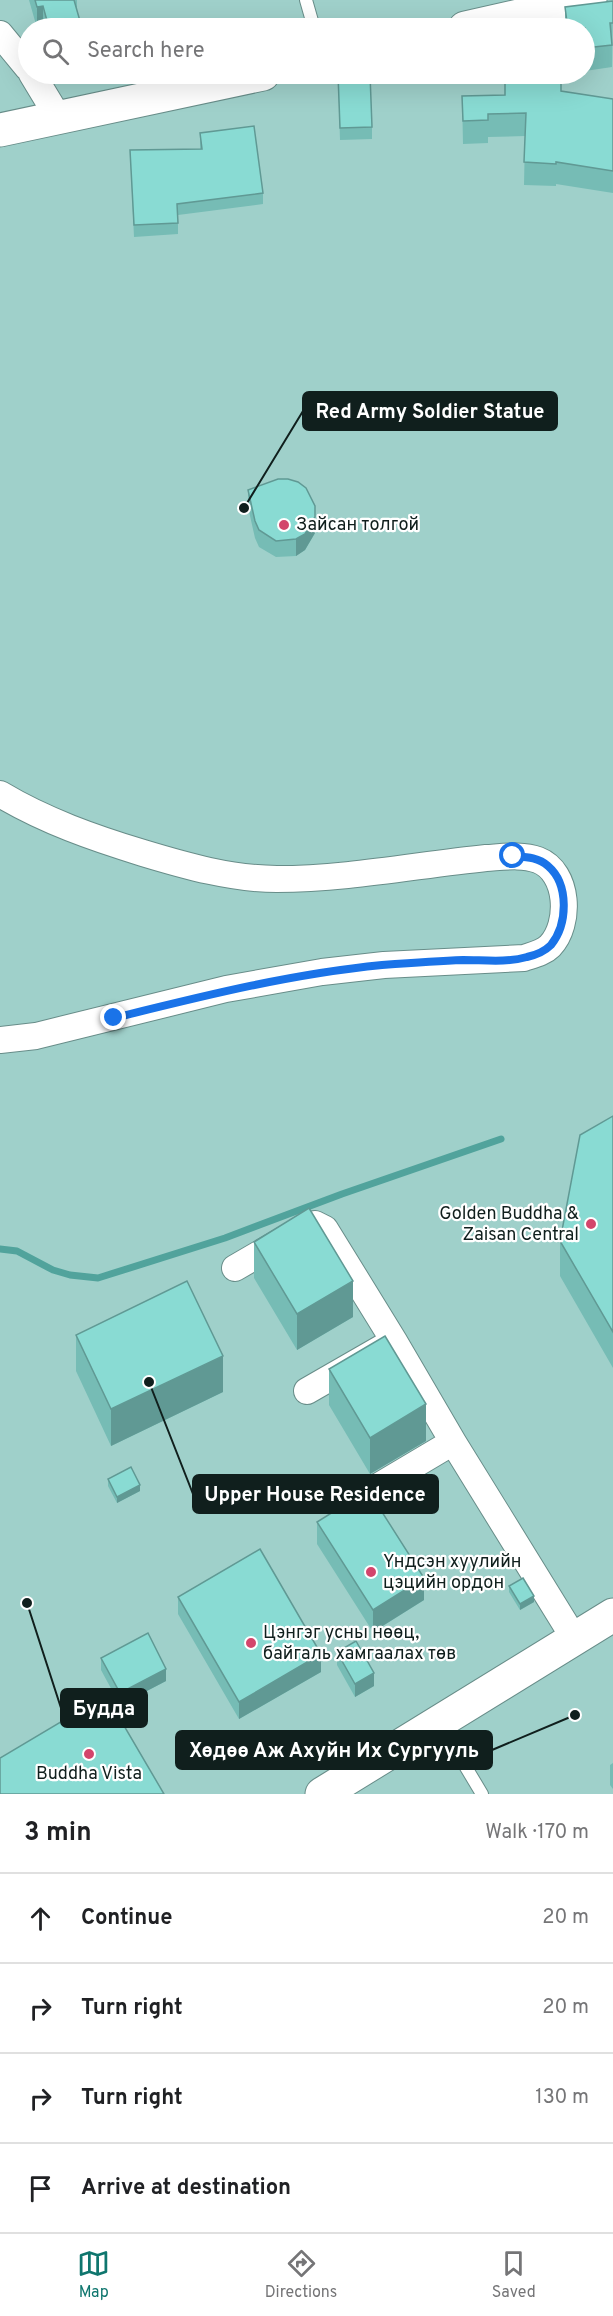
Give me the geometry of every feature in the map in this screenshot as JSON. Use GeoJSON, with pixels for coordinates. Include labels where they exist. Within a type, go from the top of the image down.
{"type":"FeatureCollection","features":[{"type":"Feature","properties":{"kind":"main road"},"geometry":{"type":"LineString","coordinates":[[510,18],[590,0]]}},
{"type":"Feature","properties":{"kind":"main road"},"geometry":{"type":"LineString","coordinates":[[0,130],[215,84]]}},
{"type":"Feature","properties":{"kind":"main road"},"geometry":{"type":"LineString","coordinates":[[322,1794],[613,1615]]}},
{"type":"Feature","properties":{"kind":"street"},"geometry":{"type":"LineString","coordinates":[[0,34],[18,56]]}},
{"type":"Feature","properties":{"kind":"street"},"geometry":{"type":"LineString","coordinates":[[38,84],[58,117]]}},
{"type":"Feature","properties":{"kind":"street"},"geometry":{"type":"LineString","coordinates":[[0,794],[62,826],[176,863],[236,875],[274,879],[314,878],[486,858],[513,856],[530,858],[539,861],[553,872],[561,888],[564,909],[560,929],[550,946],[542,952],[524,958],[384,965],[322,972],[226,989],[36,1036],[0,1040]]}},
{"type":"Feature","properties":{"kind":"street"},"geometry":{"type":"LineString","coordinates":[[236,1268],[304,1228],[315,1224],[325,1228],[574,1638]]}},
{"type":"Feature","properties":{"kind":"street"},"geometry":{"type":"LineString","coordinates":[[307,1391],[394,1341]]}},
{"type":"Feature","properties":{"kind":"street"},"geometry":{"type":"LineString","coordinates":[[357,1499],[453,1442]]}},
{"type":"Feature","properties":{"kind":"lane"},"geometry":{"type":"LineString","coordinates":[[306,0],[311,18]]}},
{"type":"Feature","properties":{"kind":"lane"},"geometry":{"type":"LineString","coordinates":[[439,1723],[482,1794]]}},
{"type":"Feature","properties":{"kind":"shaded area"},"geometry":{"type":"Polygon","coordinates":[[[0,0],[613,0],[613,1794],[0,1794],[0,0]]]}},
{"type":"Feature","properties":{"kind":"building"},"geometry":{"type":"Polygon","coordinates":[[[35,0],[74,0],[79,18],[46,18],[43,6],[37,7],[35,0]]]}},
{"type":"Feature","properties":{"kind":"building"},"geometry":{"type":"Polygon","coordinates":[[[613,1],[613,23],[610,23],[612,45],[595,47],[595,18],[566,18],[565,7],[613,1]]]}},
{"type":"Feature","properties":{"kind":"building"},"geometry":{"type":"Polygon","coordinates":[[[338,84],[370,84],[372,127],[340,128],[338,84]]]}},
{"type":"Feature","properties":{"kind":"building"},"geometry":{"type":"Polygon","coordinates":[[[505,84],[561,84],[561,91],[613,99],[613,171],[556,162],[556,164],[524,162],[526,113],[488,114],[488,120],[463,121],[462,96],[505,95],[505,84]]]}},
{"type":"Feature","properties":{"kind":"building"},"geometry":{"type":"Polygon","coordinates":[[[254,126],[263,193],[177,204],[178,223],[134,225],[130,150],[202,149],[200,133],[254,126]]]}},
{"type":"Feature","properties":{"kind":"building","name":"Зайсан толгой"},"geometry":{"type":"Polygon","coordinates":[[[278,479],[298,482],[306,488],[315,506],[315,517],[305,534],[296,539],[276,541],[259,530],[255,521],[248,490],[278,479]]]}},
{"type":"Feature","properties":{"kind":"building","name":"Golden Buddha & Zaisan Central"},"geometry":{"type":"Polygon","coordinates":[[[613,1116],[613,1332],[560,1241],[580,1135],[613,1116]]]}},
{"type":"Feature","properties":{"kind":"building"},"geometry":{"type":"Polygon","coordinates":[[[309,1208],[353,1281],[297,1314],[254,1242],[309,1208]]]}},
{"type":"Feature","properties":{"kind":"building"},"geometry":{"type":"Polygon","coordinates":[[[187,1281],[223,1356],[111,1409],[76,1335],[187,1281]]]}},
{"type":"Feature","properties":{"kind":"building"},"geometry":{"type":"Polygon","coordinates":[[[385,1336],[426,1404],[370,1438],[329,1369],[385,1336]]]}},
{"type":"Feature","properties":{"kind":"building"},"geometry":{"type":"Polygon","coordinates":[[[131,1467],[140,1485],[117,1497],[108,1479],[131,1467]]]}},
{"type":"Feature","properties":{"kind":"building","name":"Үндсэн хуулийн цэцийн ордон"},"geometry":{"type":"Polygon","coordinates":[[[368,1490],[424,1578],[373,1610],[317,1522],[368,1490]]]}},
{"type":"Feature","properties":{"kind":"building"},"geometry":{"type":"Polygon","coordinates":[[[260,1549],[321,1654],[239,1702],[178,1597],[260,1549]]]}},
{"type":"Feature","properties":{"kind":"building"},"geometry":{"type":"Polygon","coordinates":[[[523,1578],[534,1596],[520,1604],[509,1586],[523,1578]]]}},
{"type":"Feature","properties":{"kind":"building"},"geometry":{"type":"Polygon","coordinates":[[[148,1633],[166,1669],[120,1693],[101,1658],[148,1633]]]}},
{"type":"Feature","properties":{"kind":"building"},"geometry":{"type":"Polygon","coordinates":[[[356,1641],[374,1673],[355,1684],[337,1652],[356,1641]]]}},
{"type":"Feature","properties":{"kind":"building"},"geometry":{"type":"Polygon","coordinates":[[[106,1695],[164,1794],[0,1794],[0,1758],[106,1695]]]}},
{"type":"Feature","properties":{"kind":"waterway"},"geometry":{"type":"LineString","coordinates":[[0,1249],[17,1251],[53,1270],[70,1275],[98,1278],[225,1238],[342,1194],[501,1139]]}},
{"type":"Feature","properties":{"kind":"place","name":"Red Army Soldier Statue"},"geometry":{"type":"Point","coordinates":[244,508]}},
{"type":"Feature","properties":{"kind":"place","name":"Зайсан толгой"},"geometry":{"type":"Point","coordinates":[284,525]}},
{"type":"Feature","properties":{"kind":"place","name":"Golden Buddha & Zaisan Central"},"geometry":{"type":"Point","coordinates":[591,1224]}},
{"type":"Feature","properties":{"kind":"place","name":"Upper House Residence"},"geometry":{"type":"Point","coordinates":[149,1382]}},
{"type":"Feature","properties":{"kind":"place","name":"Үндсэн хуулийн цэцийн ордон"},"geometry":{"type":"Point","coordinates":[371,1572]}},
{"type":"Feature","properties":{"kind":"place","name":"Будда"},"geometry":{"type":"Point","coordinates":[27,1603]}},
{"type":"Feature","properties":{"kind":"place","name":"Цэнгэг усны нөөц, байгаль хамгаалах төв"},"geometry":{"type":"Point","coordinates":[251,1643]}},
{"type":"Feature","properties":{"kind":"place","name":"Хөдөө Аж Ахуйн Их Сургууль"},"geometry":{"type":"Point","coordinates":[575,1715]}},
{"type":"Feature","properties":{"kind":"place","name":"Buddha Vista"},"geometry":{"type":"Point","coordinates":[89,1754]}},
{"type":"Feature","properties":{"kind":"route"},"geometry":{"type":"LineString","coordinates":[[114,1018],[226,989],[322,972],[464,960],[505,961],[542,952],[550,946],[560,929],[564,909],[561,888],[558,879],[547,866],[530,858],[513,856]]}}]}
